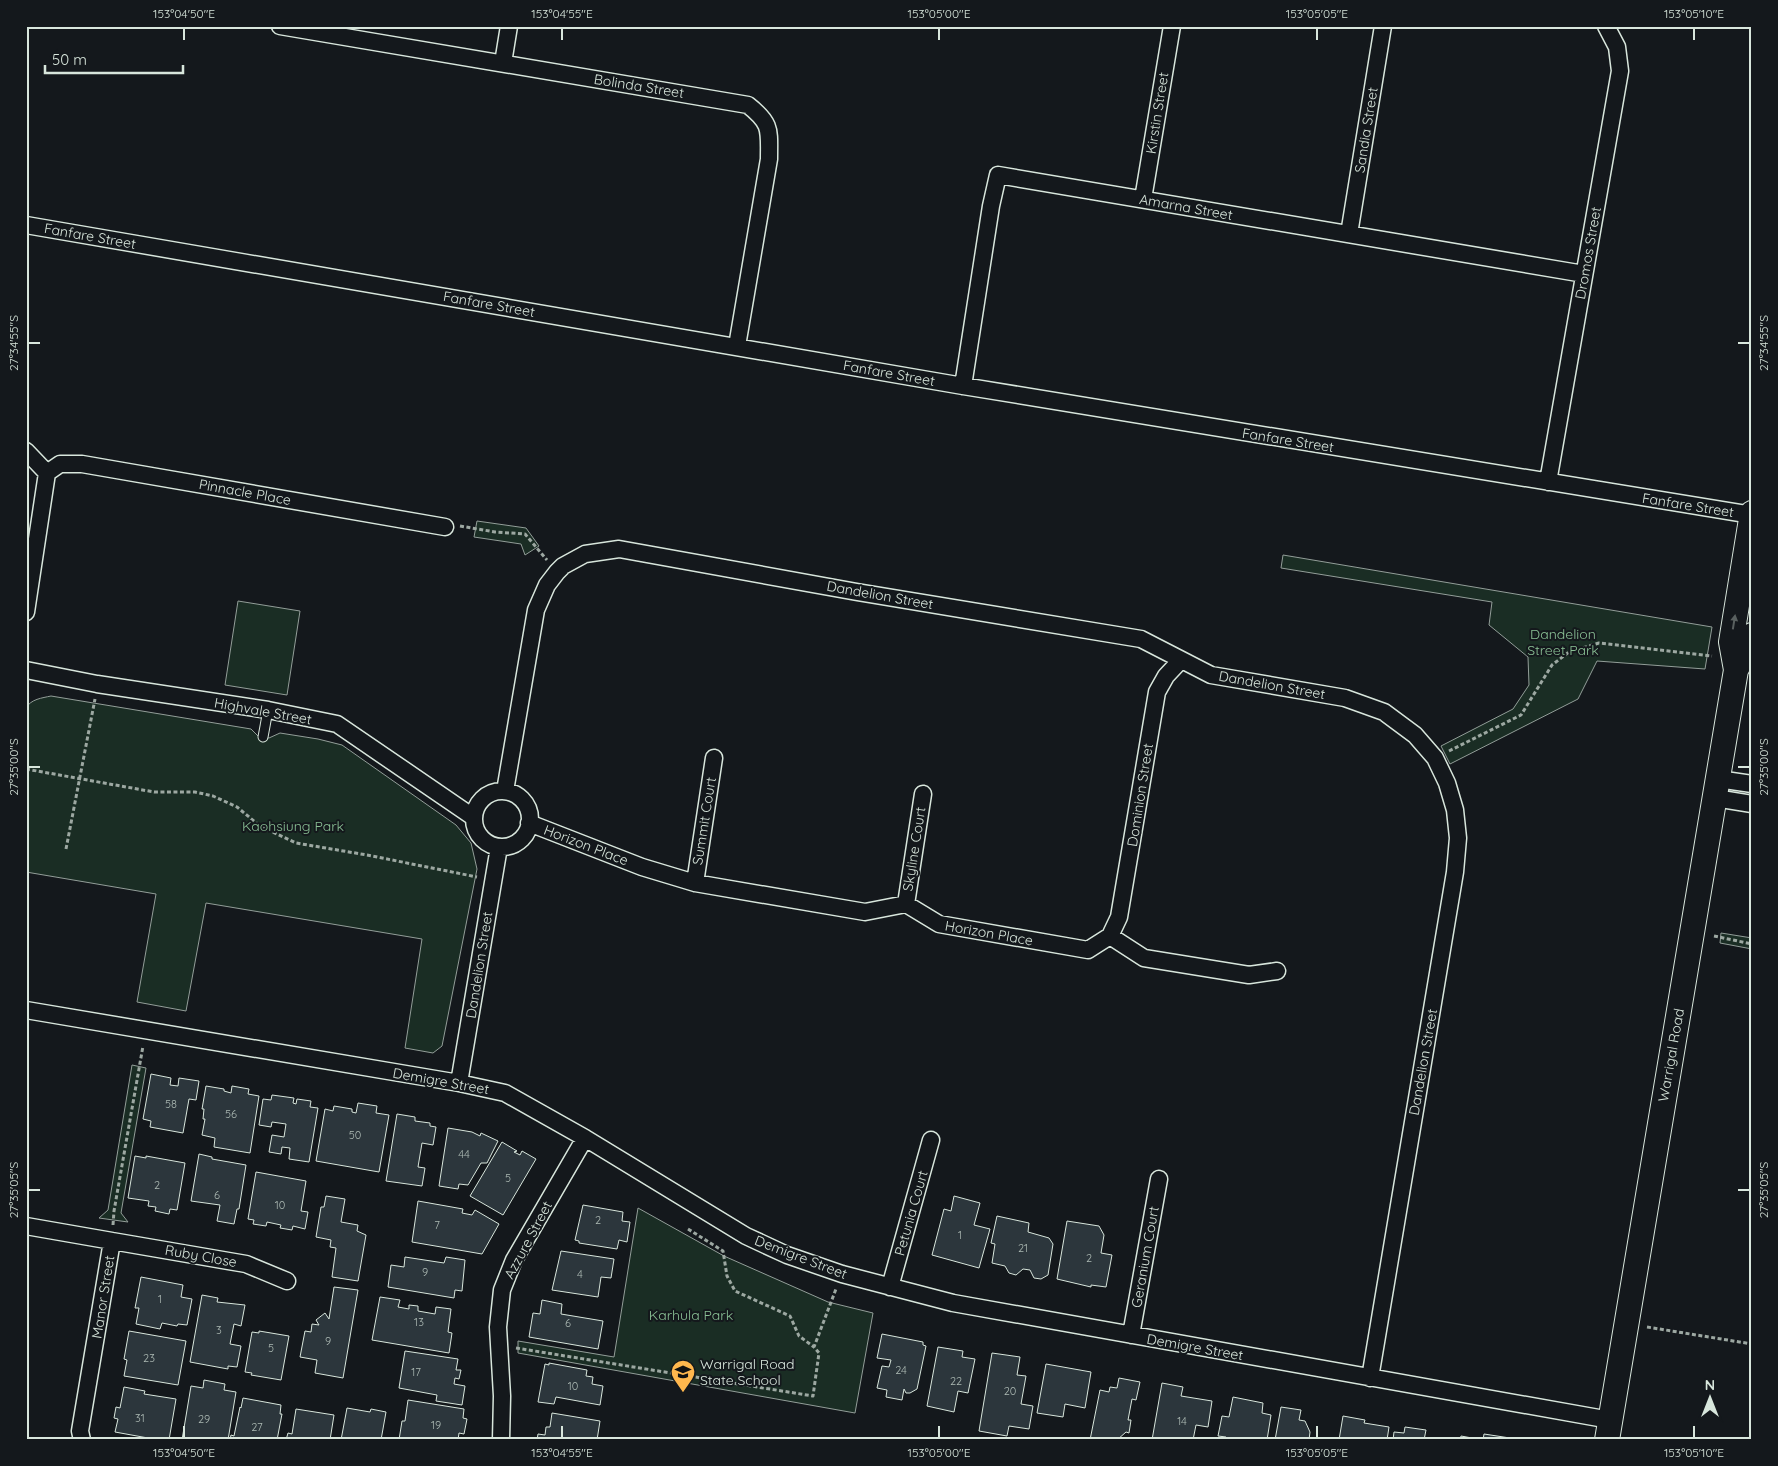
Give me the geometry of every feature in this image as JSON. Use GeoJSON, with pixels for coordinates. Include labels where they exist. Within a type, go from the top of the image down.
{"type":"FeatureCollection","features":[{"type":"Feature","properties":{"kind":"main road","name":"Warrigal Road"},"geometry":{"type":"LineString","coordinates":[[1736,670],[1731,642],[1751,514]]}},
{"type":"Feature","properties":{"kind":"main road","name":"Warrigal Road"},"geometry":{"type":"LineString","coordinates":[[1608,1430],[1736,670],[1750,644],[1752,635]]}},
{"type":"Feature","properties":{"kind":"street","name":"Bolinda Street"},"geometry":{"type":"LineString","coordinates":[[280,26],[748,105],[763,117],[769,132],[769,159],[737,346]]}},
{"type":"Feature","properties":{"kind":"street"},"geometry":{"type":"LineString","coordinates":[[504,63],[509,26]]}},
{"type":"Feature","properties":{"kind":"street","name":"Kirstin Street"},"geometry":{"type":"LineString","coordinates":[[1143,199],[1172,26]]}},
{"type":"Feature","properties":{"kind":"street","name":"Sandia Street"},"geometry":{"type":"LineString","coordinates":[[1348,234],[1383,26]]}},
{"type":"Feature","properties":{"kind":"street","name":"Dromos Street"},"geometry":{"type":"LineString","coordinates":[[1548,482],[1620,71],[1616,46],[1606,26]]}},
{"type":"Feature","properties":{"kind":"street","name":"Amarna Street"},"geometry":{"type":"LineString","coordinates":[[963,386],[991,206],[998,175],[1584,274]]}},
{"type":"Feature","properties":{"kind":"street","name":"Fanfare Street"},"geometry":{"type":"LineString","coordinates":[[26,225],[963,386],[1751,514]]}},
{"type":"Feature","properties":{"kind":"street"},"geometry":{"type":"LineString","coordinates":[[26,451],[46,473],[26,612]]}},
{"type":"Feature","properties":{"kind":"street","name":"Pinnacle Place"},"geometry":{"type":"LineString","coordinates":[[46,473],[60,464],[82,464],[445,527]]}},
{"type":"Feature","properties":{"kind":"street","name":"Dandelion Street"},"geometry":{"type":"LineString","coordinates":[[505,791],[536,610],[547,585],[557,572],[585,554],[619,549],[867,594],[1141,639],[1211,675],[1345,698],[1384,712],[1415,735],[1435,758],[1447,783],[1455,810],[1458,838],[1455,872],[1370,1378]]}},
{"type":"Feature","properties":{"kind":"street","name":"Dominion Street"},"geometry":{"type":"LineString","coordinates":[[1110,936],[1119,916],[1157,692],[1166,676],[1181,660]]}},
{"type":"Feature","properties":{"kind":"street","name":"Highvale Street"},"geometry":{"type":"LineString","coordinates":[[26,669],[97,684],[268,710],[337,724],[473,817]]}},
{"type":"Feature","properties":{"kind":"street","name":"Summit Court"},"geometry":{"type":"LineString","coordinates":[[695,883],[714,758]]}},
{"type":"Feature","properties":{"kind":"street"},"geometry":{"type":"LineString","coordinates":[[1716,788],[1752,784]]}},
{"type":"Feature","properties":{"kind":"street"},"geometry":{"type":"LineString","coordinates":[[1716,788],[1752,804]]}},
{"type":"Feature","properties":{"kind":"street"},"geometry":{"type":"LineString","coordinates":[[505,791],[517,795],[524,802],[530,816],[524,835],[517,842],[499,847],[483,840],[478,834],[473,817],[479,802],[483,798],[492,792],[505,791]]}},
{"type":"Feature","properties":{"kind":"street","name":"Skyline Court"},"geometry":{"type":"LineString","coordinates":[[906,904],[923,794]]}},
{"type":"Feature","properties":{"kind":"street","name":"Horizon Place"},"geometry":{"type":"LineString","coordinates":[[529,823],[642,867],[695,883],[865,912],[906,904],[939,924],[1088,950],[1110,936]]}},
{"type":"Feature","properties":{"kind":"street","name":"Dandelion Street"},"geometry":{"type":"LineString","coordinates":[[459,1083],[499,847]]}},
{"type":"Feature","properties":{"kind":"street"},"geometry":{"type":"LineString","coordinates":[[1110,936],[1144,958],[1249,975],[1276,971]]}},
{"type":"Feature","properties":{"kind":"street","name":"Demigre Street"},"geometry":{"type":"LineString","coordinates":[[26,1010],[459,1083],[505,1093],[585,1138],[746,1236],[787,1254],[842,1274],[890,1287],[953,1303],[1370,1378],[1608,1430]]}},
{"type":"Feature","properties":{"kind":"street","name":"Azzure Street"},"geometry":{"type":"LineString","coordinates":[[501,1440],[502,1396],[498,1327],[502,1290],[514,1260],[585,1138]]}},
{"type":"Feature","properties":{"kind":"street","name":"Petunia Court"},"geometry":{"type":"LineString","coordinates":[[890,1287],[931,1140]]}},
{"type":"Feature","properties":{"kind":"street","name":"Geranium Court"},"geometry":{"type":"LineString","coordinates":[[1131,1335],[1158,1178]]}},
{"type":"Feature","properties":{"kind":"street","name":"Manor Street"},"geometry":{"type":"LineString","coordinates":[[26,1226],[112,1241],[80,1431],[82,1440]]}},
{"type":"Feature","properties":{"kind":"street","name":"Ruby Close"},"geometry":{"type":"LineString","coordinates":[[112,1241],[246,1264],[287,1281]]}},
{"type":"Feature","properties":{"kind":"lane"},"geometry":{"type":"LineString","coordinates":[[264,737],[268,710]]}},
{"type":"Feature","properties":{"kind":"path"},"geometry":{"type":"LineString","coordinates":[[445,527],[464,525],[494,532],[525,534],[557,572]]}},
{"type":"Feature","properties":{"kind":"path"},"geometry":{"type":"LineString","coordinates":[[1435,758],[1521,715],[1552,664],[1569,652],[1599,643],[1714,656]]}},
{"type":"Feature","properties":{"kind":"path"},"geometry":{"type":"LineString","coordinates":[[66,849],[97,684]]}},
{"type":"Feature","properties":{"kind":"path"},"geometry":{"type":"LineString","coordinates":[[26,769],[154,792],[195,792],[214,796],[237,807],[260,826],[296,843],[367,855],[493,881]]}},
{"type":"Feature","properties":{"kind":"path"},"geometry":{"type":"LineString","coordinates":[[1714,936],[1752,944]]}},
{"type":"Feature","properties":{"kind":"path"},"geometry":{"type":"LineString","coordinates":[[112,1241],[114,1211],[146,1031]]}},
{"type":"Feature","properties":{"kind":"path"},"geometry":{"type":"LineString","coordinates":[[499,1349],[518,1348],[813,1396],[819,1353],[799,1336],[790,1316],[734,1291],[727,1276],[723,1251],[688,1230]]}},
{"type":"Feature","properties":{"kind":"path"},"geometry":{"type":"LineString","coordinates":[[814,1347],[842,1274]]}},
{"type":"Feature","properties":{"kind":"path"},"geometry":{"type":"LineString","coordinates":[[1627,1324],[1752,1344]]}},
{"type":"Feature","properties":{"kind":"green space"},"geometry":{"type":"Polygon","coordinates":[[[477,521],[526,528],[539,546],[525,555],[521,544],[474,537],[477,521]]]}},
{"type":"Feature","properties":{"kind":"green space","name":"Dandelion Street Park"},"geometry":{"type":"Polygon","coordinates":[[[1283,555],[1712,627],[1705,669],[1597,661],[1578,699],[1450,764],[1441,746],[1513,709],[1529,685],[1528,657],[1489,625],[1492,602],[1281,568],[1283,555]]]}},
{"type":"Feature","properties":{"kind":"green space"},"geometry":{"type":"Polygon","coordinates":[[[238,601],[300,611],[287,695],[225,685],[238,601]]]}},
{"type":"Feature","properties":{"kind":"green space","name":"Kaohsiung Park"},"geometry":{"type":"Polygon","coordinates":[[[51,696],[251,729],[258,736],[269,738],[280,733],[342,745],[456,825],[471,843],[477,869],[442,1046],[433,1053],[405,1048],[422,939],[206,903],[186,1011],[137,1002],[156,894],[26,872],[26,708],[40,698],[51,696]]]}},
{"type":"Feature","properties":{"kind":"green space"},"geometry":{"type":"Polygon","coordinates":[[[1721,933],[1752,938],[1752,949],[1720,943],[1721,933]]]}},
{"type":"Feature","properties":{"kind":"green space"},"geometry":{"type":"Polygon","coordinates":[[[132,1065],[146,1068],[121,1213],[128,1222],[99,1218],[108,1210],[132,1065]]]}},
{"type":"Feature","properties":{"kind":"green space","name":"Karhula Park"},"geometry":{"type":"Polygon","coordinates":[[[638,1208],[724,1256],[828,1302],[873,1313],[855,1413],[518,1353],[518,1341],[614,1357],[638,1208]]]}},
{"type":"Feature","properties":{"kind":"building"},"geometry":{"type":"Polygon","coordinates":[[[151,1074],[171,1078],[170,1085],[178,1086],[179,1078],[199,1081],[196,1100],[189,1099],[183,1133],[150,1127],[151,1121],[143,1119],[151,1074]]]}},
{"type":"Feature","properties":{"kind":"building"},"geometry":{"type":"Polygon","coordinates":[[[206,1086],[224,1089],[224,1091],[231,1093],[232,1086],[249,1089],[248,1094],[259,1096],[250,1153],[214,1147],[215,1138],[202,1135],[205,1119],[203,1119],[204,1109],[202,1109],[206,1086]]]}},
{"type":"Feature","properties":{"kind":"building"},"geometry":{"type":"Polygon","coordinates":[[[272,1095],[294,1098],[293,1103],[296,1104],[297,1099],[311,1101],[310,1107],[318,1108],[309,1162],[289,1159],[290,1148],[282,1147],[281,1154],[269,1152],[272,1135],[284,1137],[286,1124],[272,1122],[271,1127],[259,1125],[263,1099],[271,1100],[272,1095]]]}},
{"type":"Feature","properties":{"kind":"building"},"geometry":{"type":"Polygon","coordinates":[[[358,1103],[377,1106],[376,1113],[389,1115],[379,1172],[316,1161],[325,1109],[333,1111],[334,1106],[352,1109],[352,1112],[356,1113],[358,1103]]]}},
{"type":"Feature","properties":{"kind":"building"},"geometry":{"type":"Polygon","coordinates":[[[397,1114],[415,1117],[415,1121],[430,1123],[430,1126],[436,1127],[433,1145],[422,1143],[418,1167],[425,1168],[422,1186],[386,1181],[397,1114]]]}},
{"type":"Feature","properties":{"kind":"building"},"geometry":{"type":"Polygon","coordinates":[[[448,1128],[472,1132],[480,1136],[481,1133],[498,1141],[487,1163],[481,1163],[468,1185],[459,1184],[458,1189],[439,1186],[448,1128]]]}},
{"type":"Feature","properties":{"kind":"building"},"geometry":{"type":"Polygon","coordinates":[[[502,1142],[520,1155],[522,1151],[536,1159],[503,1215],[470,1196],[502,1142]]]}},
{"type":"Feature","properties":{"kind":"building"},"geometry":{"type":"Polygon","coordinates":[[[199,1154],[212,1157],[212,1159],[246,1165],[239,1209],[237,1209],[234,1224],[217,1221],[220,1205],[191,1201],[199,1154]]]}},
{"type":"Feature","properties":{"kind":"building"},"geometry":{"type":"Polygon","coordinates":[[[135,1156],[146,1158],[146,1156],[185,1163],[177,1210],[170,1209],[169,1214],[155,1211],[156,1207],[148,1206],[149,1201],[128,1198],[135,1156]]]}},
{"type":"Feature","properties":{"kind":"building"},"geometry":{"type":"Polygon","coordinates":[[[256,1172],[306,1181],[301,1211],[308,1212],[305,1229],[293,1226],[292,1230],[280,1228],[281,1225],[267,1222],[266,1226],[253,1224],[254,1220],[248,1219],[256,1172]]]}},
{"type":"Feature","properties":{"kind":"building"},"geometry":{"type":"Polygon","coordinates":[[[326,1196],[345,1199],[341,1222],[358,1225],[357,1231],[366,1235],[358,1281],[332,1277],[336,1248],[330,1247],[331,1240],[316,1237],[321,1207],[324,1207],[326,1196]]]}},
{"type":"Feature","properties":{"kind":"building"},"geometry":{"type":"Polygon","coordinates":[[[954,1196],[980,1203],[974,1225],[990,1229],[979,1268],[932,1255],[944,1209],[951,1211],[954,1196]]]}},
{"type":"Feature","properties":{"kind":"building"},"geometry":{"type":"Polygon","coordinates":[[[418,1201],[463,1209],[462,1213],[472,1215],[475,1210],[499,1224],[482,1254],[412,1242],[418,1201]]]}},
{"type":"Feature","properties":{"kind":"building"},"geometry":{"type":"Polygon","coordinates":[[[583,1205],[623,1212],[622,1221],[630,1222],[627,1242],[619,1240],[617,1249],[579,1243],[579,1241],[575,1240],[583,1205]]]}},
{"type":"Feature","properties":{"kind":"building"},"geometry":{"type":"Polygon","coordinates":[[[997,1216],[1029,1223],[1028,1232],[1049,1238],[1053,1244],[1048,1275],[1041,1279],[1034,1278],[1030,1270],[1023,1269],[1016,1275],[1009,1273],[1005,1266],[992,1263],[995,1244],[991,1243],[997,1216]]]}},
{"type":"Feature","properties":{"kind":"building"},"geometry":{"type":"Polygon","coordinates":[[[1067,1221],[1099,1226],[1104,1235],[1101,1253],[1112,1255],[1106,1287],[1091,1285],[1091,1287],[1057,1279],[1067,1221]]]}},
{"type":"Feature","properties":{"kind":"building"},"geometry":{"type":"Polygon","coordinates":[[[561,1251],[614,1259],[611,1278],[601,1277],[598,1297],[552,1290],[561,1251]]]}},
{"type":"Feature","properties":{"kind":"building"},"geometry":{"type":"Polygon","coordinates":[[[405,1257],[444,1263],[446,1257],[465,1260],[462,1291],[455,1290],[454,1298],[388,1287],[391,1265],[404,1267],[405,1257]]]}},
{"type":"Feature","properties":{"kind":"building"},"geometry":{"type":"Polygon","coordinates":[[[141,1277],[183,1285],[181,1297],[192,1299],[187,1325],[178,1324],[177,1326],[162,1323],[160,1329],[136,1324],[139,1308],[135,1308],[141,1277]]]}},
{"type":"Feature","properties":{"kind":"building"},"geometry":{"type":"Polygon","coordinates":[[[334,1287],[358,1290],[343,1378],[315,1373],[317,1360],[300,1357],[305,1331],[311,1332],[312,1324],[319,1325],[316,1320],[325,1313],[329,1319],[334,1287]]]}},
{"type":"Feature","properties":{"kind":"building"},"geometry":{"type":"Polygon","coordinates":[[[202,1295],[218,1298],[217,1302],[245,1305],[241,1326],[234,1324],[230,1344],[241,1346],[237,1367],[228,1366],[228,1369],[190,1362],[202,1295]]]}},
{"type":"Feature","properties":{"kind":"building"},"geometry":{"type":"Polygon","coordinates":[[[380,1297],[400,1300],[398,1307],[409,1309],[409,1305],[418,1306],[418,1311],[435,1314],[436,1307],[451,1309],[448,1332],[452,1333],[449,1353],[372,1340],[380,1297]]]}},
{"type":"Feature","properties":{"kind":"building"},"geometry":{"type":"Polygon","coordinates":[[[542,1300],[562,1304],[561,1314],[603,1321],[598,1349],[529,1337],[533,1313],[540,1314],[542,1300]]]}},
{"type":"Feature","properties":{"kind":"building"},"geometry":{"type":"Polygon","coordinates":[[[129,1331],[186,1341],[178,1385],[124,1376],[127,1360],[124,1359],[129,1331]]]}},
{"type":"Feature","properties":{"kind":"building"},"geometry":{"type":"Polygon","coordinates":[[[259,1331],[289,1336],[281,1380],[251,1375],[252,1373],[245,1372],[252,1332],[259,1333],[259,1331]]]}},
{"type":"Feature","properties":{"kind":"building"},"geometry":{"type":"Polygon","coordinates":[[[882,1334],[923,1342],[923,1345],[926,1346],[917,1389],[906,1393],[904,1389],[902,1400],[886,1397],[887,1390],[877,1388],[882,1366],[889,1367],[891,1360],[877,1358],[882,1334]]]}},
{"type":"Feature","properties":{"kind":"building"},"geometry":{"type":"Polygon","coordinates":[[[938,1347],[963,1351],[962,1357],[975,1359],[968,1393],[958,1391],[954,1412],[927,1406],[938,1347]]]}},
{"type":"Feature","properties":{"kind":"building"},"geometry":{"type":"Polygon","coordinates":[[[405,1351],[458,1359],[456,1370],[461,1370],[459,1379],[455,1378],[454,1384],[465,1386],[462,1405],[436,1401],[437,1395],[399,1388],[405,1351]]]}},
{"type":"Feature","properties":{"kind":"building"},"geometry":{"type":"Polygon","coordinates":[[[992,1353],[1020,1357],[1017,1375],[1026,1376],[1021,1404],[1033,1406],[1029,1429],[1009,1426],[1007,1436],[979,1431],[992,1353]]]}},
{"type":"Feature","properties":{"kind":"building"},"geometry":{"type":"Polygon","coordinates":[[[549,1363],[587,1370],[586,1376],[593,1377],[592,1384],[603,1386],[600,1405],[556,1397],[554,1404],[538,1402],[545,1364],[549,1365],[549,1363]]]}},
{"type":"Feature","properties":{"kind":"building"},"geometry":{"type":"Polygon","coordinates":[[[1046,1364],[1091,1372],[1085,1408],[1065,1404],[1063,1417],[1037,1413],[1046,1364]]]}},
{"type":"Feature","properties":{"kind":"building"},"geometry":{"type":"Polygon","coordinates":[[[1119,1378],[1140,1382],[1136,1400],[1132,1399],[1128,1420],[1131,1420],[1129,1433],[1126,1432],[1117,1440],[1090,1440],[1100,1390],[1109,1392],[1110,1387],[1117,1388],[1119,1378]]]}},
{"type":"Feature","properties":{"kind":"building"},"geometry":{"type":"Polygon","coordinates":[[[204,1380],[225,1384],[224,1390],[236,1392],[228,1440],[182,1440],[191,1386],[203,1388],[204,1380]]]}},
{"type":"Feature","properties":{"kind":"building"},"geometry":{"type":"Polygon","coordinates":[[[1162,1383],[1183,1387],[1181,1396],[1212,1401],[1208,1427],[1196,1425],[1193,1440],[1152,1440],[1162,1383]]]}},
{"type":"Feature","properties":{"kind":"building"},"geometry":{"type":"Polygon","coordinates":[[[124,1387],[145,1391],[144,1394],[176,1399],[169,1440],[115,1432],[118,1419],[114,1418],[116,1407],[120,1408],[124,1387]]]}},
{"type":"Feature","properties":{"kind":"building"},"geometry":{"type":"Polygon","coordinates":[[[1233,1397],[1263,1403],[1262,1413],[1271,1415],[1267,1440],[1226,1440],[1226,1437],[1218,1436],[1222,1416],[1229,1417],[1233,1397]]]}},
{"type":"Feature","properties":{"kind":"building"},"geometry":{"type":"Polygon","coordinates":[[[243,1398],[281,1405],[280,1414],[282,1414],[277,1440],[230,1440],[231,1435],[234,1436],[243,1398]]]}},
{"type":"Feature","properties":{"kind":"building"},"geometry":{"type":"Polygon","coordinates":[[[408,1400],[464,1409],[463,1418],[467,1419],[464,1434],[459,1433],[458,1440],[399,1440],[402,1421],[405,1421],[408,1400]]]}},
{"type":"Feature","properties":{"kind":"building"},"geometry":{"type":"Polygon","coordinates":[[[1281,1407],[1301,1410],[1299,1420],[1305,1421],[1310,1432],[1309,1440],[1275,1440],[1281,1407]]]}},
{"type":"Feature","properties":{"kind":"building"},"geometry":{"type":"Polygon","coordinates":[[[347,1408],[370,1412],[371,1409],[386,1412],[381,1440],[341,1440],[347,1408]]]}},
{"type":"Feature","properties":{"kind":"building"},"geometry":{"type":"Polygon","coordinates":[[[296,1409],[334,1415],[330,1440],[286,1440],[288,1433],[292,1434],[296,1409]]]}},
{"type":"Feature","properties":{"kind":"building"},"geometry":{"type":"Polygon","coordinates":[[[552,1413],[600,1421],[597,1440],[537,1440],[538,1434],[545,1435],[546,1427],[550,1427],[552,1413]]]}},
{"type":"Feature","properties":{"kind":"building"},"geometry":{"type":"Polygon","coordinates":[[[1343,1416],[1365,1420],[1364,1423],[1389,1427],[1387,1440],[1339,1440],[1343,1416]]]}},
{"type":"Feature","properties":{"kind":"building"},"geometry":{"type":"Polygon","coordinates":[[[1405,1427],[1426,1430],[1424,1440],[1393,1440],[1394,1432],[1404,1433],[1405,1427]]]}},
{"type":"Feature","properties":{"kind":"building"},"geometry":{"type":"Polygon","coordinates":[[[1484,1434],[1510,1438],[1510,1440],[1483,1440],[1484,1434]]]}},
{"type":"Feature","properties":{"kind":"building"},"geometry":{"type":"Polygon","coordinates":[[[1461,1436],[1483,1440],[1460,1440],[1461,1436]]]}},
{"type":"Feature","properties":{"kind":"place","name":"Warrigal Road State School"},"geometry":{"type":"Point","coordinates":[683,1393]}}]}
